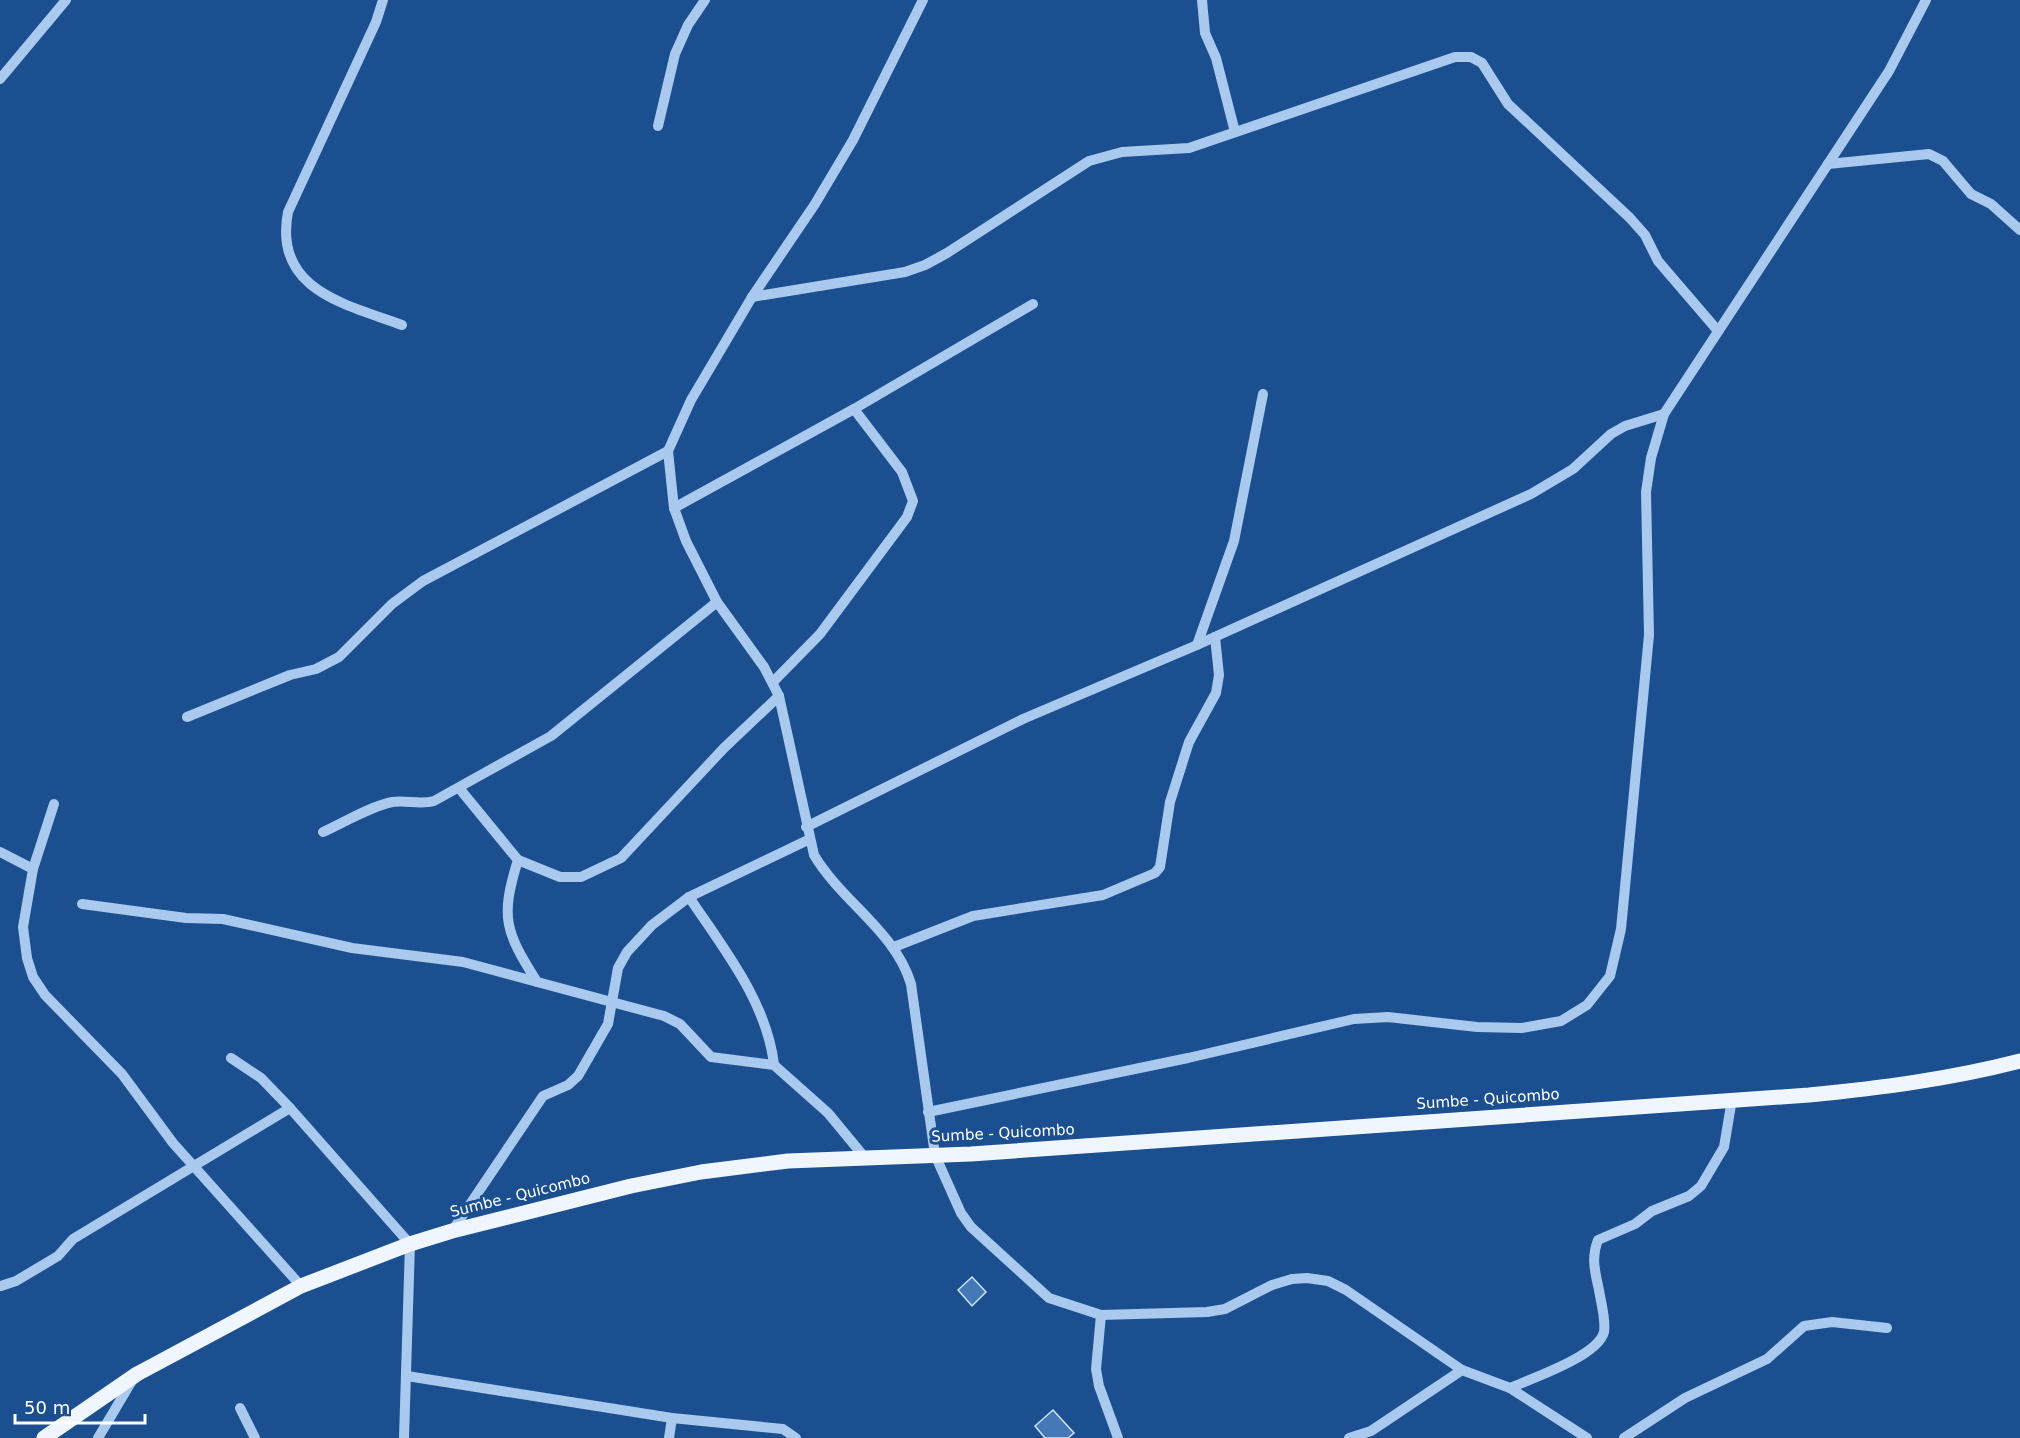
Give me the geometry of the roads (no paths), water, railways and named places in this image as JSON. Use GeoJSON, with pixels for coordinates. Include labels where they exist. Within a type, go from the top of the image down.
{"type":"FeatureCollection","features":[{"type":"Feature","properties":{"kind":"main road","name":"Sumbe - Quicombo"},"geometry":{"type":"LineString","coordinates":[[44,1438],[136,1374],[301,1286],[410,1244],[452,1231],[631,1186],[701,1172],[788,1161],[935,1155],[1809,1095],[1894,1086],[1970,1074],[2020,1061]]}},
{"type":"Feature","properties":{"kind":"street"},"geometry":{"type":"LineString","coordinates":[[0,79],[66,0]]}},
{"type":"Feature","properties":{"kind":"street"},"geometry":{"type":"LineString","coordinates":[[383,0],[376,22],[288,212],[284,234],[288,254],[300,274],[319,291],[340,303],[402,326]]}},
{"type":"Feature","properties":{"kind":"street"},"geometry":{"type":"LineString","coordinates":[[658,126],[675,54],[688,25],[705,0]]}},
{"type":"Feature","properties":{"kind":"street"},"geometry":{"type":"LineString","coordinates":[[923,0],[853,140],[815,204],[752,297],[691,400],[668,451],[674,508],[686,541],[717,602],[773,682],[779,696],[814,855],[827,877],[894,947],[905,964],[911,984],[935,1155],[961,1213],[971,1227],[1049,1298],[1101,1315],[1207,1312],[1225,1309],[1272,1285],[1292,1279],[1328,1281],[1346,1290],[1462,1370],[1510,1388],[1587,1438]]}},
{"type":"Feature","properties":{"kind":"street"},"geometry":{"type":"LineString","coordinates":[[1202,0],[1205,33],[1216,58],[1235,132]]}},
{"type":"Feature","properties":{"kind":"street"},"geometry":{"type":"LineString","coordinates":[[928,1112],[1188,1058],[1354,1018],[1388,1017],[1477,1027],[1522,1028],[1561,1021],[1587,1005],[1610,976],[1621,929],[1649,635],[1646,492],[1651,458],[1664,414],[1889,71],[1926,0]]}},
{"type":"Feature","properties":{"kind":"street"},"geometry":{"type":"LineString","coordinates":[[752,297],[905,272],[947,254],[1089,161],[1122,152],[1189,148],[1455,57],[1470,57],[1482,63],[1508,104],[1630,218],[1645,235],[1658,261],[1718,331]]}},
{"type":"Feature","properties":{"kind":"street"},"geometry":{"type":"LineString","coordinates":[[1828,164],[1929,154],[1937,157],[1971,194],[1991,204],[2020,230]]}},
{"type":"Feature","properties":{"kind":"street"},"geometry":{"type":"LineString","coordinates":[[674,508],[854,410],[1032,304]]}},
{"type":"Feature","properties":{"kind":"street"},"geometry":{"type":"LineString","coordinates":[[1197,645],[1234,541],[1263,394]]}},
{"type":"Feature","properties":{"kind":"street"},"geometry":{"type":"LineString","coordinates":[[773,682],[820,634],[907,517],[913,501],[902,472],[854,410]]}},
{"type":"Feature","properties":{"kind":"street"},"geometry":{"type":"LineString","coordinates":[[806,827],[1023,718],[1197,645],[1531,494],[1572,469],[1611,434],[1625,426],[1664,414]]}},
{"type":"Feature","properties":{"kind":"street"},"geometry":{"type":"LineString","coordinates":[[187,717],[290,675],[316,669],[339,657],[392,604],[423,581],[668,451]]}},
{"type":"Feature","properties":{"kind":"street"},"geometry":{"type":"LineString","coordinates":[[323,832],[383,805],[406,801],[427,803],[459,788],[551,736],[717,602]]}},
{"type":"Feature","properties":{"kind":"street"},"geometry":{"type":"LineString","coordinates":[[894,947],[963,919],[1103,895],[1155,873],[1160,867],[1170,802],[1188,741],[1216,693],[1219,675],[1215,637]]}},
{"type":"Feature","properties":{"kind":"street"},"geometry":{"type":"LineString","coordinates":[[459,788],[518,860],[560,877],[581,877],[621,858],[724,748],[779,696]]}},
{"type":"Feature","properties":{"kind":"street"},"geometry":{"type":"LineString","coordinates":[[54,804],[33,869],[23,927],[27,958],[33,977],[45,995],[122,1074],[167,1136],[301,1286]]}},
{"type":"Feature","properties":{"kind":"street"},"geometry":{"type":"LineString","coordinates":[[452,1231],[543,1096],[568,1085],[578,1076],[605,1030],[613,1003],[618,968],[627,952],[669,910],[689,897],[810,839]]}},
{"type":"Feature","properties":{"kind":"street"},"geometry":{"type":"LineString","coordinates":[[0,852],[33,869]]}},
{"type":"Feature","properties":{"kind":"street"},"geometry":{"type":"LineString","coordinates":[[518,860],[506,908],[517,951],[537,982]]}},
{"type":"Feature","properties":{"kind":"street"},"geometry":{"type":"LineString","coordinates":[[689,897],[741,975],[771,1041],[774,1065]]}},
{"type":"Feature","properties":{"kind":"street"},"geometry":{"type":"LineString","coordinates":[[82,903],[186,918],[223,919],[352,948],[463,962],[673,1019],[711,1057],[774,1065],[828,1113],[866,1159]]}},
{"type":"Feature","properties":{"kind":"street"},"geometry":{"type":"LineString","coordinates":[[231,1058],[261,1078],[290,1107],[410,1244],[404,1438]]}},
{"type":"Feature","properties":{"kind":"street"},"geometry":{"type":"LineString","coordinates":[[1510,1388],[1586,1353],[1598,1344],[1604,1332],[1593,1259],[1598,1240],[1635,1224],[1652,1211],[1689,1196],[1701,1186],[1724,1147],[1732,1099]]}},
{"type":"Feature","properties":{"kind":"street"},"geometry":{"type":"LineString","coordinates":[[1,1286],[16,1281],[58,1256],[74,1239],[290,1107]]}},
{"type":"Feature","properties":{"kind":"street"},"geometry":{"type":"LineString","coordinates":[[1101,1315],[1096,1369],[1099,1386],[1118,1438]]}},
{"type":"Feature","properties":{"kind":"street"},"geometry":{"type":"LineString","coordinates":[[1624,1438],[1685,1398],[1767,1359],[1804,1326],[1832,1322],[1887,1328]]}},
{"type":"Feature","properties":{"kind":"street"},"geometry":{"type":"LineString","coordinates":[[1349,1438],[1368,1435],[1462,1370]]}},
{"type":"Feature","properties":{"kind":"street"},"geometry":{"type":"LineString","coordinates":[[98,1438],[136,1374]]}},
{"type":"Feature","properties":{"kind":"street"},"geometry":{"type":"LineString","coordinates":[[407,1376],[672,1418],[783,1429],[796,1438]]}},
{"type":"Feature","properties":{"kind":"street"},"geometry":{"type":"LineString","coordinates":[[240,1408],[255,1438]]}},
{"type":"Feature","properties":{"kind":"street"},"geometry":{"type":"LineString","coordinates":[[669,1438],[672,1418]]}}]}
